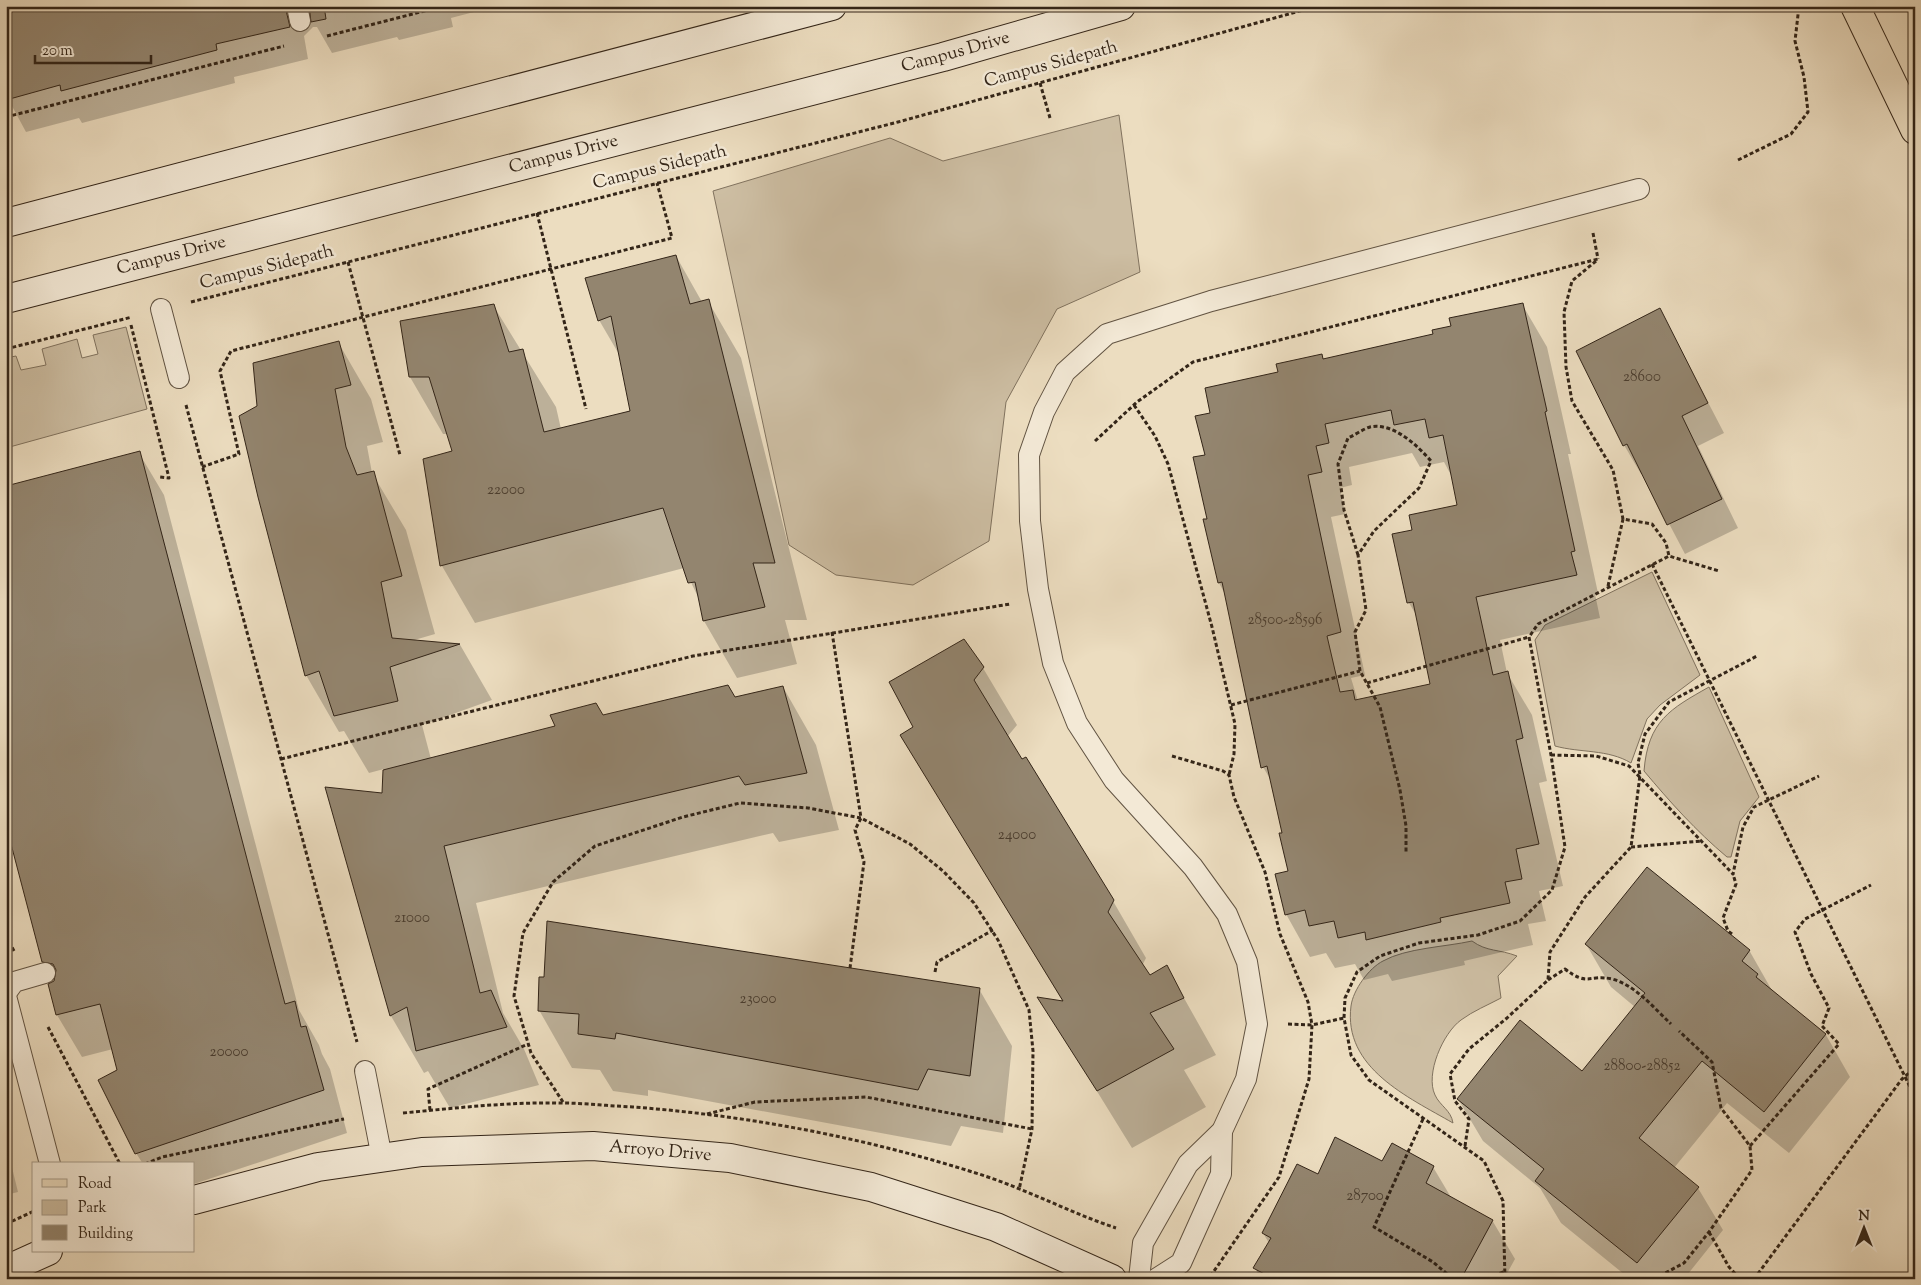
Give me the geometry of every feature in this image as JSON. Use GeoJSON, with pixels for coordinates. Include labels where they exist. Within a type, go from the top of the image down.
{"type":"FeatureCollection","features":[{"type":"Feature","properties":{"kind":"main road"},"geometry":{"type":"LineString","coordinates":[[6,224],[832,6]]}},
{"type":"Feature","properties":{"kind":"main road","name":"Campus Drive"},"geometry":{"type":"LineString","coordinates":[[6,299],[943,57],[1121,6]]}},
{"type":"Feature","properties":{"kind":"main road"},"geometry":{"type":"LineString","coordinates":[[1855,6],[1915,130]]}},
{"type":"Feature","properties":{"kind":"main road","name":"Arroyo Drive"},"geometry":{"type":"LineString","coordinates":[[195,1200],[318,1167],[422,1152],[594,1146],[730,1158],[871,1187],[996,1227],[1112,1279]]}},
{"type":"Feature","properties":{"kind":"main road"},"geometry":{"type":"LineString","coordinates":[[6,1270],[46,1252]]}},
{"type":"Feature","properties":{"kind":"lane"},"geometry":{"type":"LineString","coordinates":[[1139,1279],[1143,1243],[1188,1164],[1222,1131],[1246,1078],[1257,1024],[1247,962],[1227,914],[1193,867],[1114,780],[1078,723],[1053,663],[1040,598],[1030,520],[1029,455],[1044,412],[1065,372],[1107,334],[1211,301],[1639,190]]}},
{"type":"Feature","properties":{"kind":"lane"},"geometry":{"type":"LineString","coordinates":[[161,309],[179,378]]}},
{"type":"Feature","properties":{"kind":"lane"},"geometry":{"type":"LineString","coordinates":[[36,975],[14,982],[6,995],[49,1162]]}},
{"type":"Feature","properties":{"kind":"lane"},"geometry":{"type":"LineString","coordinates":[[365,1072],[382,1158]]}},
{"type":"Feature","properties":{"kind":"lane"},"geometry":{"type":"LineString","coordinates":[[1156,1279],[1181,1264],[1221,1174],[1222,1131]]}},
{"type":"Feature","properties":{"kind":"path"},"geometry":{"type":"LineString","coordinates":[[318,38],[444,6]]}},
{"type":"Feature","properties":{"kind":"path","name":"Campus Sidepath"},"geometry":{"type":"LineString","coordinates":[[6,349],[1040,83],[1318,6]]}},
{"type":"Feature","properties":{"kind":"path"},"geometry":{"type":"LineString","coordinates":[[1738,160],[1791,134],[1808,112],[1804,77],[1795,41],[1800,6]]}},
{"type":"Feature","properties":{"kind":"path"},"geometry":{"type":"LineString","coordinates":[[6,117],[289,45]]}},
{"type":"Feature","properties":{"kind":"path"},"geometry":{"type":"LineString","coordinates":[[1040,83],[1050,118]]}},
{"type":"Feature","properties":{"kind":"path"},"geometry":{"type":"LineString","coordinates":[[202,467],[239,454],[220,371],[231,351],[672,238],[657,183]]}},
{"type":"Feature","properties":{"kind":"path"},"geometry":{"type":"LineString","coordinates":[[537,213],[586,409]]}},
{"type":"Feature","properties":{"kind":"path"},"geometry":{"type":"LineString","coordinates":[[1095,441],[1134,405],[1193,362],[1598,259],[1572,281],[1564,312],[1566,367],[1572,401],[1613,470],[1623,519],[1608,586]]}},
{"type":"Feature","properties":{"kind":"path"},"geometry":{"type":"LineString","coordinates":[[348,262],[400,454]]}},
{"type":"Feature","properties":{"kind":"path"},"geometry":{"type":"LineString","coordinates":[[129,318],[169,478],[160,477]]}},
{"type":"Feature","properties":{"kind":"path"},"geometry":{"type":"LineString","coordinates":[[179,378],[365,1072]]}},
{"type":"Feature","properties":{"kind":"path"},"geometry":{"type":"LineString","coordinates":[[1134,405],[1155,436],[1168,464],[1235,724],[1234,754],[1229,775],[1234,797],[1265,872],[1280,934],[1308,1002],[1312,1025],[1309,1079],[1279,1177],[1208,1279]]}},
{"type":"Feature","properties":{"kind":"path"},"geometry":{"type":"LineString","coordinates":[[1358,555],[1374,531],[1419,488],[1431,461],[1414,442],[1391,430],[1371,427],[1348,438],[1338,464],[1344,510],[1358,555],[1366,610],[1355,632],[1360,670],[1380,707],[1400,790],[1406,826],[1406,852]]}},
{"type":"Feature","properties":{"kind":"path"},"geometry":{"type":"LineString","coordinates":[[1623,519],[1652,524],[1666,543],[1669,556]]}},
{"type":"Feature","properties":{"kind":"path"},"geometry":{"type":"LineString","coordinates":[[1367,683],[1529,637],[1538,624],[1669,556],[1719,571]]}},
{"type":"Feature","properties":{"kind":"path"},"geometry":{"type":"LineString","coordinates":[[1652,564],[1915,1097]]}},
{"type":"Feature","properties":{"kind":"path"},"geometry":{"type":"LineString","coordinates":[[281,759],[693,656],[1040,598]]}},
{"type":"Feature","properties":{"kind":"path"},"geometry":{"type":"LineString","coordinates":[[832,632],[861,818],[855,830],[864,862],[850,968]]}},
{"type":"Feature","properties":{"kind":"path"},"geometry":{"type":"LineString","coordinates":[[1505,1279],[1503,1201],[1484,1161],[1370,1080],[1350,1055],[1344,1018],[1345,998],[1357,972],[1380,956],[1419,943],[1478,935],[1520,921],[1552,890],[1565,847],[1551,755],[1529,637]]}},
{"type":"Feature","properties":{"kind":"path"},"geometry":{"type":"LineString","coordinates":[[1548,980],[1550,952],[1585,898],[1631,847],[1640,775],[1638,763],[1645,734],[1669,702],[1757,656]]}},
{"type":"Feature","properties":{"kind":"path"},"geometry":{"type":"LineString","coordinates":[[1231,706],[1360,670]]}},
{"type":"Feature","properties":{"kind":"path"},"geometry":{"type":"LineString","coordinates":[[1551,755],[1596,756],[1629,766],[1640,775],[1734,874]]}},
{"type":"Feature","properties":{"kind":"path"},"geometry":{"type":"LineString","coordinates":[[1172,756],[1224,771],[1229,775]]}},
{"type":"Feature","properties":{"kind":"path"},"geometry":{"type":"LineString","coordinates":[[1732,934],[1728,931],[1723,918],[1736,884],[1734,874],[1746,818],[1754,807],[1819,776]]}},
{"type":"Feature","properties":{"kind":"path"},"geometry":{"type":"LineString","coordinates":[[563,1102],[531,1053],[514,996],[523,933],[553,882],[594,846],[683,817],[740,803],[792,805],[861,818],[910,844],[943,871],[974,903],[992,930],[1029,1010],[1033,1060],[1032,1129],[1019,1190]]}},
{"type":"Feature","properties":{"kind":"path"},"geometry":{"type":"LineString","coordinates":[[1631,847],[1702,841]]}},
{"type":"Feature","properties":{"kind":"path"},"geometry":{"type":"LineString","coordinates":[[1750,1146],[1839,1044],[1822,1026],[1829,1008],[1811,974],[1794,932],[1805,920],[1871,885]]}},
{"type":"Feature","properties":{"kind":"path"},"geometry":{"type":"LineString","coordinates":[[935,972],[937,962],[992,930]]}},
{"type":"Feature","properties":{"kind":"path"},"geometry":{"type":"LineString","coordinates":[[6,936],[36,975],[44,1019],[119,1162]]}},
{"type":"Feature","properties":{"kind":"path"},"geometry":{"type":"LineString","coordinates":[[1465,1146],[1469,1119],[1456,1101],[1450,1074],[1469,1049],[1507,1018],[1548,980],[1565,969],[1578,979],[1612,979],[1630,987],[1671,1024]]}},
{"type":"Feature","properties":{"kind":"path"},"geometry":{"type":"LineString","coordinates":[[1257,1024],[1312,1025],[1344,1018]]}},
{"type":"Feature","properties":{"kind":"path"},"geometry":{"type":"LineString","coordinates":[[1654,1279],[1684,1263],[1709,1232],[1752,1170],[1750,1146],[1721,1108],[1712,1062],[1679,1031]]}},
{"type":"Feature","properties":{"kind":"path"},"geometry":{"type":"LineString","coordinates":[[430,1110],[428,1089],[528,1044]]}},
{"type":"Feature","properties":{"kind":"path"},"geometry":{"type":"LineString","coordinates":[[1754,1279],[1904,1077],[1915,1068]]}},
{"type":"Feature","properties":{"kind":"path"},"geometry":{"type":"LineString","coordinates":[[705,1114],[755,1102],[866,1097],[1032,1129]]}},
{"type":"Feature","properties":{"kind":"path"},"geometry":{"type":"LineString","coordinates":[[1423,1119],[1374,1227],[1433,1262],[1453,1279]]}},
{"type":"Feature","properties":{"kind":"path"},"geometry":{"type":"LineString","coordinates":[[150,1162],[162,1157],[324,1122]]}},
{"type":"Feature","properties":{"kind":"path"},"geometry":{"type":"LineString","coordinates":[[6,1224],[32,1212]]}},
{"type":"Feature","properties":{"kind":"path"},"geometry":{"type":"LineString","coordinates":[[1709,1232],[1729,1267],[1740,1279]]}},
{"type":"Feature","properties":{"kind":"path"},"geometry":{"type":"LineString","coordinates":[[1488,1279],[1505,1271]]}},
{"type":"Feature","properties":{"kind":"green space"},"geometry":{"type":"Polygon","coordinates":[[[1119,115],[1140,272],[1057,309],[1006,402],[989,541],[913,585],[836,575],[789,545],[713,191],[890,138],[943,161],[1119,115]]]}},
{"type":"Feature","properties":{"kind":"green space"},"geometry":{"type":"Polygon","coordinates":[[[126,327],[147,409],[6,448],[6,358],[16,356],[21,370],[46,365],[42,349],[77,339],[82,358],[98,354],[93,335],[126,327]]]}},
{"type":"Feature","properties":{"kind":"green space"},"geometry":{"type":"Polygon","coordinates":[[[1652,572],[1700,675],[1660,705],[1647,719],[1631,763],[1613,755],[1555,746],[1535,640],[1545,625],[1652,572]]]}},
{"type":"Feature","properties":{"kind":"green space"},"geometry":{"type":"Polygon","coordinates":[[[1709,687],[1759,797],[1740,821],[1731,857],[1727,857],[1694,827],[1644,771],[1646,754],[1656,728],[1672,710],[1709,687]]]}},
{"type":"Feature","properties":{"kind":"green space"},"geometry":{"type":"Polygon","coordinates":[[[1472,941],[1488,949],[1517,956],[1498,976],[1501,998],[1476,1011],[1454,1026],[1438,1054],[1432,1076],[1433,1086],[1437,1099],[1450,1115],[1453,1123],[1399,1091],[1382,1078],[1368,1063],[1357,1047],[1351,1028],[1351,1006],[1362,980],[1383,961],[1403,953],[1472,941]]]}},
{"type":"Feature","properties":{"kind":"building"},"geometry":{"type":"Polygon","coordinates":[[[29,6],[285,6],[290,27],[216,44],[217,50],[61,91],[60,85],[6,100],[6,13],[29,6]]]}},
{"type":"Feature","properties":{"kind":"building"},"geometry":{"type":"Polygon","coordinates":[[[309,6],[324,6],[326,19],[311,22],[309,6]]]}},
{"type":"Feature","properties":{"kind":"building"},"geometry":{"type":"Polygon","coordinates":[[[676,255],[690,304],[709,299],[775,563],[753,563],[765,607],[703,621],[695,582],[688,583],[663,508],[440,566],[423,459],[452,451],[429,377],[409,377],[400,321],[494,304],[509,352],[523,349],[544,432],[630,411],[611,316],[598,321],[585,278],[676,255]]]}},
{"type":"Feature","properties":{"kind":"building"},"geometry":{"type":"Polygon","coordinates":[[[1523,303],[1575,551],[1571,552],[1577,575],[1476,597],[1493,675],[1508,671],[1523,738],[1516,740],[1539,844],[1516,849],[1522,879],[1505,882],[1510,903],[1440,918],[1441,922],[1366,940],[1365,932],[1338,938],[1334,921],[1309,926],[1305,910],[1285,915],[1275,874],[1288,871],[1279,833],[1282,833],[1267,766],[1261,768],[1222,582],[1218,583],[1203,519],[1207,519],[1193,457],[1205,455],[1195,416],[1210,413],[1205,388],[1278,372],[1276,364],[1322,354],[1323,359],[1433,334],[1432,330],[1451,326],[1449,318],[1523,303]],[[1391,410],[1325,424],[1329,443],[1316,446],[1322,472],[1308,475],[1341,632],[1327,636],[1340,692],[1353,690],[1355,700],[1430,684],[1413,602],[1407,603],[1392,534],[1412,530],[1409,515],[1457,505],[1443,435],[1429,438],[1425,419],[1394,425],[1391,410]]]}},
{"type":"Feature","properties":{"kind":"building"},"geometry":{"type":"Polygon","coordinates":[[[1660,308],[1708,403],[1682,416],[1722,499],[1667,525],[1627,444],[1623,446],[1576,351],[1660,308]]]}},
{"type":"Feature","properties":{"kind":"building"},"geometry":{"type":"Polygon","coordinates":[[[339,341],[351,385],[335,389],[346,447],[357,475],[374,471],[402,576],[381,582],[392,638],[460,644],[390,667],[398,701],[334,716],[319,671],[305,676],[258,497],[239,416],[257,406],[253,363],[339,341]]]}},
{"type":"Feature","properties":{"kind":"building"},"geometry":{"type":"Polygon","coordinates":[[[140,451],[285,1004],[295,1001],[301,1027],[306,1026],[324,1090],[135,1154],[98,1080],[117,1070],[100,1004],[56,1015],[48,984],[54,981],[56,970],[53,964],[42,962],[6,825],[6,486],[140,451]]]}},
{"type":"Feature","properties":{"kind":"building"},"geometry":{"type":"Polygon","coordinates":[[[964,639],[984,667],[974,680],[1022,759],[1026,757],[1114,900],[1108,912],[1150,975],[1167,965],[1184,998],[1150,1013],[1174,1049],[1097,1091],[1037,997],[1063,1001],[900,735],[913,727],[889,682],[964,639]]]}},
{"type":"Feature","properties":{"kind":"building"},"geometry":{"type":"Polygon","coordinates":[[[728,685],[735,697],[783,686],[807,773],[745,785],[739,776],[444,846],[480,993],[491,990],[507,1027],[416,1051],[407,1007],[390,1016],[325,787],[382,793],[383,770],[555,726],[550,715],[596,703],[603,715],[728,685]]]}},
{"type":"Feature","properties":{"kind":"building"},"geometry":{"type":"Polygon","coordinates":[[[1647,867],[1750,950],[1742,961],[1758,974],[1756,977],[1826,1034],[1764,1112],[1702,1061],[1639,1138],[1699,1187],[1637,1263],[1535,1181],[1544,1169],[1457,1099],[1520,1020],[1582,1071],[1645,993],[1585,944],[1647,867]]]}},
{"type":"Feature","properties":{"kind":"building"},"geometry":{"type":"Polygon","coordinates":[[[547,921],[980,988],[970,1076],[928,1069],[918,1090],[616,1033],[615,1039],[578,1034],[579,1014],[538,1011],[539,977],[544,977],[547,921]]]}},
{"type":"Feature","properties":{"kind":"building"},"geometry":{"type":"Polygon","coordinates":[[[1335,1137],[1382,1161],[1392,1143],[1434,1166],[1426,1183],[1493,1220],[1461,1279],[1274,1279],[1253,1268],[1271,1238],[1262,1233],[1297,1164],[1318,1174],[1335,1137]]]}}]}
